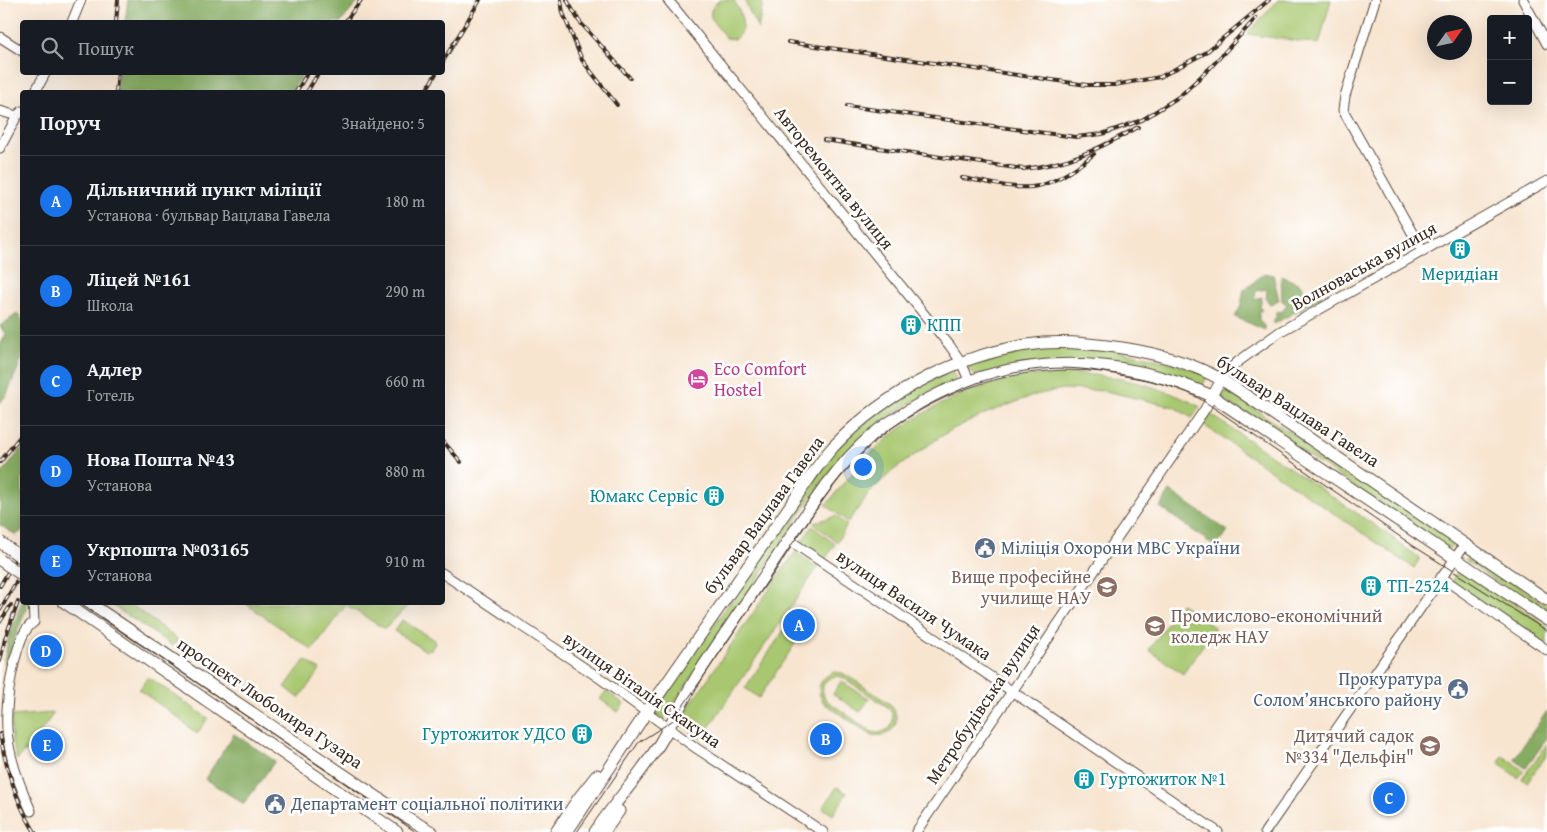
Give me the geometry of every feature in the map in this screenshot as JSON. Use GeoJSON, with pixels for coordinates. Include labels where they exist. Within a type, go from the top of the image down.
{"type":"FeatureCollection","features":[{"type":"Feature","properties":{"kind":"main road","name":"бульвар Вацлава Гавела"},"geometry":{"type":"LineString","coordinates":[[567,832],[646,713],[833,447],[889,400],[961,362],[1007,349],[1043,343],[1077,342],[1142,351],[1178,360],[1220,378],[1547,600]]}},
{"type":"Feature","properties":{"kind":"main road","name":"бульвар Вацлава Гавела"},"geometry":{"type":"LineString","coordinates":[[595,832],[646,764],[698,676],[805,514],[849,458],[873,434],[922,402],[969,380],[1012,368],[1050,364],[1084,365],[1142,372],[1176,382],[1212,396],[1547,620]]}},
{"type":"Feature","properties":{"kind":"main road"},"geometry":{"type":"LineString","coordinates":[[0,542],[20,557]]}},
{"type":"Feature","properties":{"kind":"main road"},"geometry":{"type":"LineString","coordinates":[[0,560],[20,574]]}},
{"type":"Feature","properties":{"kind":"main road","name":"проспект Любомира Гузара"},"geometry":{"type":"LineString","coordinates":[[67,605],[397,832]]}},
{"type":"Feature","properties":{"kind":"main road","name":"проспект Любомира Гузара"},"geometry":{"type":"LineString","coordinates":[[92,605],[408,818],[432,832]]}},
{"type":"Feature","properties":{"kind":"main road"},"geometry":{"type":"LineString","coordinates":[[556,832],[578,799],[621,746],[630,738]]}},
{"type":"Feature","properties":{"kind":"main road"},"geometry":{"type":"LineString","coordinates":[[604,832],[646,764]]}},
{"type":"Feature","properties":{"kind":"street"},"geometry":{"type":"LineString","coordinates":[[73,20],[81,0]]}},
{"type":"Feature","properties":{"kind":"street","name":"Авторемонтна вулиця"},"geometry":{"type":"LineString","coordinates":[[668,0],[920,309],[961,362],[969,380]]}},
{"type":"Feature","properties":{"kind":"street"},"geometry":{"type":"LineString","coordinates":[[1376,0],[1345,96],[1343,110],[1423,252]]}},
{"type":"Feature","properties":{"kind":"street"},"geometry":{"type":"LineString","coordinates":[[1523,0],[1547,44]]}},
{"type":"Feature","properties":{"kind":"street"},"geometry":{"type":"LineString","coordinates":[[0,37],[20,50]]}},
{"type":"Feature","properties":{"kind":"street"},"geometry":{"type":"LineString","coordinates":[[36,90],[44,75]]}},
{"type":"Feature","properties":{"kind":"street"},"geometry":{"type":"LineString","coordinates":[[0,111],[20,113],[0,148]]}},
{"type":"Feature","properties":{"kind":"street","name":"Волноваська вулиця"},"geometry":{"type":"LineString","coordinates":[[1212,396],[1220,378],[1281,331],[1547,181]]}},
{"type":"Feature","properties":{"kind":"street","name":"Метробудівська вулиця"},"geometry":{"type":"LineString","coordinates":[[916,832],[1200,417],[1212,396]]}},
{"type":"Feature","properties":{"kind":"street","name":"вулиця Василя Чумака"},"geometry":{"type":"LineString","coordinates":[[788,540],[1218,832]]}},
{"type":"Feature","properties":{"kind":"street"},"geometry":{"type":"LineString","coordinates":[[1265,832],[1465,544]]}},
{"type":"Feature","properties":{"kind":"street","name":"вулиця Віталія Скакуна"},"geometry":{"type":"LineString","coordinates":[[445,575],[601,679],[667,728],[823,832]]}},
{"type":"Feature","properties":{"kind":"street"},"geometry":{"type":"LineString","coordinates":[[1441,577],[1547,650]]}},
{"type":"Feature","properties":{"kind":"street"},"geometry":{"type":"LineString","coordinates":[[31,811],[12,765],[4,721],[8,683],[21,640],[28,626],[34,622],[33,605]]}},
{"type":"Feature","properties":{"kind":"green space"},"geometry":{"type":"Polygon","coordinates":[[[128,0],[360,0],[343,20],[125,20],[128,0]]]}},
{"type":"Feature","properties":{"kind":"green space"},"geometry":{"type":"Polygon","coordinates":[[[720,0],[734,0],[741,15],[742,30],[735,39],[726,38],[712,19],[711,10],[720,0]]]}},
{"type":"Feature","properties":{"kind":"green space"},"geometry":{"type":"Polygon","coordinates":[[[744,0],[759,0],[759,3],[763,3],[758,29],[744,0]]]}},
{"type":"Feature","properties":{"kind":"green space"},"geometry":{"type":"Polygon","coordinates":[[[1278,0],[1331,0],[1319,44],[1247,34],[1278,0]]]}},
{"type":"Feature","properties":{"kind":"green space"},"geometry":{"type":"Polygon","coordinates":[[[118,75],[303,75],[292,90],[117,90],[118,75]]]}},
{"type":"Feature","properties":{"kind":"green space"},"geometry":{"type":"Polygon","coordinates":[[[1265,273],[1273,275],[1279,300],[1270,304],[1266,299],[1267,289],[1256,291],[1254,299],[1262,297],[1260,306],[1262,310],[1259,312],[1259,320],[1265,330],[1235,317],[1241,306],[1244,289],[1265,273]]]}},
{"type":"Feature","properties":{"kind":"green space"},"geometry":{"type":"Polygon","coordinates":[[[1281,276],[1300,284],[1306,292],[1296,303],[1297,307],[1313,294],[1323,296],[1274,324],[1277,311],[1282,312],[1287,304],[1282,301],[1281,276]]]}},
{"type":"Feature","properties":{"kind":"green space"},"geometry":{"type":"Polygon","coordinates":[[[17,314],[20,317],[20,363],[7,394],[0,403],[0,345],[6,335],[0,326],[17,314]]]}},
{"type":"Feature","properties":{"kind":"green space"},"geometry":{"type":"Polygon","coordinates":[[[1043,347],[1105,348],[1178,364],[1205,374],[1206,379],[1202,386],[1199,387],[1109,363],[974,375],[969,370],[968,363],[1007,352],[1043,347]]]}},
{"type":"Feature","properties":{"kind":"green space"},"geometry":{"type":"Polygon","coordinates":[[[952,371],[956,378],[954,381],[894,413],[867,433],[842,456],[821,484],[663,720],[653,713],[835,450],[864,423],[913,388],[952,371]]]}},
{"type":"Feature","properties":{"kind":"green space"},"geometry":{"type":"Polygon","coordinates":[[[1062,373],[1116,378],[1151,386],[1200,407],[1192,418],[1174,407],[1105,391],[1063,389],[1035,395],[987,413],[937,439],[891,472],[868,495],[848,522],[826,505],[875,449],[897,431],[929,410],[963,394],[999,381],[1017,377],[1062,373]]]}},
{"type":"Feature","properties":{"kind":"green space"},"geometry":{"type":"Polygon","coordinates":[[[1229,392],[1451,540],[1452,546],[1448,549],[1221,398],[1225,393],[1229,392]]]}},
{"type":"Feature","properties":{"kind":"green space"},"geometry":{"type":"Polygon","coordinates":[[[1210,414],[1395,539],[1395,541],[1420,558],[1414,568],[1202,424],[1210,414]]]}},
{"type":"Feature","properties":{"kind":"green space"},"geometry":{"type":"Polygon","coordinates":[[[20,451],[20,532],[16,535],[0,525],[0,476],[20,451]]]}},
{"type":"Feature","properties":{"kind":"green space"},"geometry":{"type":"Polygon","coordinates":[[[1170,491],[1228,531],[1216,547],[1160,507],[1170,491]]]}},
{"type":"Feature","properties":{"kind":"green space"},"geometry":{"type":"Polygon","coordinates":[[[836,516],[847,525],[837,542],[814,524],[815,522],[836,516]]]}},
{"type":"Feature","properties":{"kind":"green space"},"geometry":{"type":"Polygon","coordinates":[[[812,526],[835,544],[825,560],[800,544],[812,526]]]}},
{"type":"Feature","properties":{"kind":"green space"},"geometry":{"type":"Polygon","coordinates":[[[795,552],[818,567],[701,739],[678,722],[795,552]]]}},
{"type":"Feature","properties":{"kind":"green space"},"geometry":{"type":"Polygon","coordinates":[[[1469,555],[1473,555],[1547,605],[1547,617],[1465,560],[1469,555]]]}},
{"type":"Feature","properties":{"kind":"green space"},"geometry":{"type":"Polygon","coordinates":[[[1462,569],[1547,626],[1547,647],[1452,583],[1454,577],[1462,569]]]}},
{"type":"Feature","properties":{"kind":"green space"},"geometry":{"type":"Polygon","coordinates":[[[1181,604],[1215,628],[1183,674],[1149,650],[1181,604]]]}},
{"type":"Feature","properties":{"kind":"green space"},"geometry":{"type":"Polygon","coordinates":[[[21,605],[27,605],[6,663],[4,662],[8,640],[21,605]]]}},
{"type":"Feature","properties":{"kind":"green space"},"geometry":{"type":"Polygon","coordinates":[[[112,605],[132,605],[178,640],[173,646],[112,605]]]}},
{"type":"Feature","properties":{"kind":"green space"},"geometry":{"type":"Polygon","coordinates":[[[248,605],[346,605],[312,650],[248,605]]]}},
{"type":"Feature","properties":{"kind":"green space"},"geometry":{"type":"Polygon","coordinates":[[[346,605],[408,605],[385,629],[346,605]]]}},
{"type":"Feature","properties":{"kind":"green space"},"geometry":{"type":"Polygon","coordinates":[[[402,620],[434,640],[435,643],[431,650],[429,648],[426,651],[394,631],[402,620]]]}},
{"type":"Feature","properties":{"kind":"green space"},"geometry":{"type":"Polygon","coordinates":[[[784,630],[798,639],[759,698],[745,688],[784,630]]]}},
{"type":"Feature","properties":{"kind":"green space"},"geometry":{"type":"Polygon","coordinates":[[[305,660],[320,670],[299,698],[285,687],[305,660]]]}},
{"type":"Feature","properties":{"kind":"green space"},"geometry":{"type":"Polygon","coordinates":[[[834,672],[842,673],[890,704],[896,717],[894,727],[885,734],[879,736],[871,735],[824,703],[819,689],[822,681],[834,672]],[[832,677],[825,682],[823,692],[826,700],[872,732],[879,733],[889,729],[893,719],[889,708],[842,677],[832,677]]]}},
{"type":"Feature","properties":{"kind":"green space"},"geometry":{"type":"Polygon","coordinates":[[[148,677],[208,718],[197,734],[176,716],[139,690],[148,677]]]}},
{"type":"Feature","properties":{"kind":"green space"},"geometry":{"type":"Polygon","coordinates":[[[841,681],[869,699],[860,712],[833,694],[841,681]]]}},
{"type":"Feature","properties":{"kind":"green space"},"geometry":{"type":"Polygon","coordinates":[[[606,691],[624,704],[618,712],[600,699],[606,691]]]}},
{"type":"Feature","properties":{"kind":"green space"},"geometry":{"type":"Polygon","coordinates":[[[1547,711],[1547,738],[1526,768],[1514,759],[1547,711]]]}},
{"type":"Feature","properties":{"kind":"green space"},"geometry":{"type":"Polygon","coordinates":[[[54,713],[25,753],[23,748],[24,752],[17,760],[12,742],[11,716],[54,713]]]}},
{"type":"Feature","properties":{"kind":"green space"},"geometry":{"type":"Polygon","coordinates":[[[234,734],[275,761],[244,804],[205,779],[234,734]]]}},
{"type":"Feature","properties":{"kind":"green space"},"geometry":{"type":"Polygon","coordinates":[[[1547,744],[1547,755],[1527,782],[1522,779],[1547,744]]]}},
{"type":"Feature","properties":{"kind":"green space"},"geometry":{"type":"Polygon","coordinates":[[[1503,756],[1524,771],[1518,778],[1500,764],[1499,761],[1503,756]]]}},
{"type":"Feature","properties":{"kind":"green space"},"geometry":{"type":"Polygon","coordinates":[[[837,787],[847,793],[833,815],[823,808],[837,787]]]}},
{"type":"Feature","properties":{"kind":"tram line"},"geometry":{"type":"LineString","coordinates":[[577,832],[639,742],[672,721],[815,511],[851,465],[879,438],[926,406],[977,383],[1008,374],[1039,369],[1071,368],[1155,382],[1189,393],[1220,412],[1412,545],[1547,631]]}},
{"type":"Feature","properties":{"kind":"tram line"},"geometry":{"type":"LineString","coordinates":[[0,549],[20,563]]}},
{"type":"Feature","properties":{"kind":"tram line"},"geometry":{"type":"LineString","coordinates":[[83,605],[416,832]]}},
{"type":"Feature","properties":{"kind":"railway"},"geometry":{"type":"LineString","coordinates":[[116,20],[118,0]]}},
{"type":"Feature","properties":{"kind":"railway"},"geometry":{"type":"LineString","coordinates":[[346,20],[361,0]]}},
{"type":"Feature","properties":{"kind":"railway"},"geometry":{"type":"LineString","coordinates":[[445,58],[480,0]]}},
{"type":"Feature","properties":{"kind":"railway"},"geometry":{"type":"LineString","coordinates":[[561,0],[563,13],[582,60],[617,105]]}},
{"type":"Feature","properties":{"kind":"railway"},"geometry":{"type":"LineString","coordinates":[[567,0],[579,21],[630,78]]}},
{"type":"Feature","properties":{"kind":"railway"},"geometry":{"type":"LineString","coordinates":[[788,42],[1087,85],[1114,85],[1160,77],[1205,53],[1269,0]]}},
{"type":"Feature","properties":{"kind":"railway"},"geometry":{"type":"LineString","coordinates":[[847,106],[1076,137],[1102,134],[1142,120],[1180,96],[1211,67],[1256,18]]}},
{"type":"Feature","properties":{"kind":"railway"},"geometry":{"type":"LineString","coordinates":[[116,90],[118,75]]}},
{"type":"Feature","properties":{"kind":"railway"},"geometry":{"type":"LineString","coordinates":[[297,90],[306,75]]}},
{"type":"Feature","properties":{"kind":"railway"},"geometry":{"type":"LineString","coordinates":[[308,90],[317,75]]}},
{"type":"Feature","properties":{"kind":"railway"},"geometry":{"type":"LineString","coordinates":[[426,90],[435,75]]}},
{"type":"Feature","properties":{"kind":"railway"},"geometry":{"type":"LineString","coordinates":[[824,140],[1023,169],[1039,167],[1083,154],[1138,127]]}},
{"type":"Feature","properties":{"kind":"railway"},"geometry":{"type":"LineString","coordinates":[[962,178],[1014,187],[1040,186],[1065,175],[1094,154]]}},
{"type":"Feature","properties":{"kind":"railway"},"geometry":{"type":"LineString","coordinates":[[0,462],[20,437]]}},
{"type":"Feature","properties":{"kind":"railway"},"geometry":{"type":"LineString","coordinates":[[445,443],[461,462]]}},
{"type":"Feature","properties":{"kind":"railway"},"geometry":{"type":"LineString","coordinates":[[0,586],[20,551]]}},
{"type":"Feature","properties":{"kind":"railway"},"geometry":{"type":"LineString","coordinates":[[0,610],[20,575]]}},
{"type":"Feature","properties":{"kind":"railway"},"geometry":{"type":"LineString","coordinates":[[0,661],[5,639],[18,602]]}},
{"type":"Feature","properties":{"kind":"railway"},"geometry":{"type":"LineString","coordinates":[[0,622],[11,605]]}},
{"type":"Feature","properties":{"kind":"railway"},"geometry":{"type":"LineString","coordinates":[[0,734],[5,760],[13,785],[22,809],[35,832]]}},
{"type":"Feature","properties":{"kind":"place","name":"Меридіан"},"geometry":{"type":"Point","coordinates":[1460,249]}},
{"type":"Feature","properties":{"kind":"place","name":"КПП"},"geometry":{"type":"Point","coordinates":[911,325]}},
{"type":"Feature","properties":{"kind":"place","name":"Eco Comfort Hostel"},"geometry":{"type":"Point","coordinates":[698,379]}},
{"type":"Feature","properties":{"kind":"place","name":"Юмакс Сервіс"},"geometry":{"type":"Point","coordinates":[714,496]}},
{"type":"Feature","properties":{"kind":"place","name":"Міліція Охорони МВС України"},"geometry":{"type":"Point","coordinates":[985,548]}},
{"type":"Feature","properties":{"kind":"place","name":"ТП-2524"},"geometry":{"type":"Point","coordinates":[1371,586]}},
{"type":"Feature","properties":{"kind":"place","name":"Вище професійне училище НАУ"},"geometry":{"type":"Point","coordinates":[1107,587]}},
{"type":"Feature","properties":{"kind":"place","name":"Дільничний пункт міліції"},"geometry":{"type":"Point","coordinates":[799,625]}},
{"type":"Feature","properties":{"kind":"place","name":"Промислово-економічний коледж НАУ"},"geometry":{"type":"Point","coordinates":[1155,626]}},
{"type":"Feature","properties":{"kind":"place","name":"Нова Пошта №43"},"geometry":{"type":"Point","coordinates":[46,651]}},
{"type":"Feature","properties":{"kind":"place","name":"Прокуратура Солом’янського району"},"geometry":{"type":"Point","coordinates":[1458,689]}},
{"type":"Feature","properties":{"kind":"place","name":"Гуртожиток УДСО"},"geometry":{"type":"Point","coordinates":[582,734]}},
{"type":"Feature","properties":{"kind":"place","name":"Ліцей №161"},"geometry":{"type":"Point","coordinates":[826,739]}},
{"type":"Feature","properties":{"kind":"place","name":"Укрпошта №03165"},"geometry":{"type":"Point","coordinates":[47,745]}},
{"type":"Feature","properties":{"kind":"place","name":"Дитячий садок №334 \"Дельфін\""},"geometry":{"type":"Point","coordinates":[1430,746]}},
{"type":"Feature","properties":{"kind":"place","name":"Гуртожиток №1"},"geometry":{"type":"Point","coordinates":[1084,779]}},
{"type":"Feature","properties":{"kind":"place","name":"Адлер"},"geometry":{"type":"Point","coordinates":[1389,798]}},
{"type":"Feature","properties":{"kind":"place","name":"Департамент соціальної політики"},"geometry":{"type":"Point","coordinates":[275,804]}}]}
